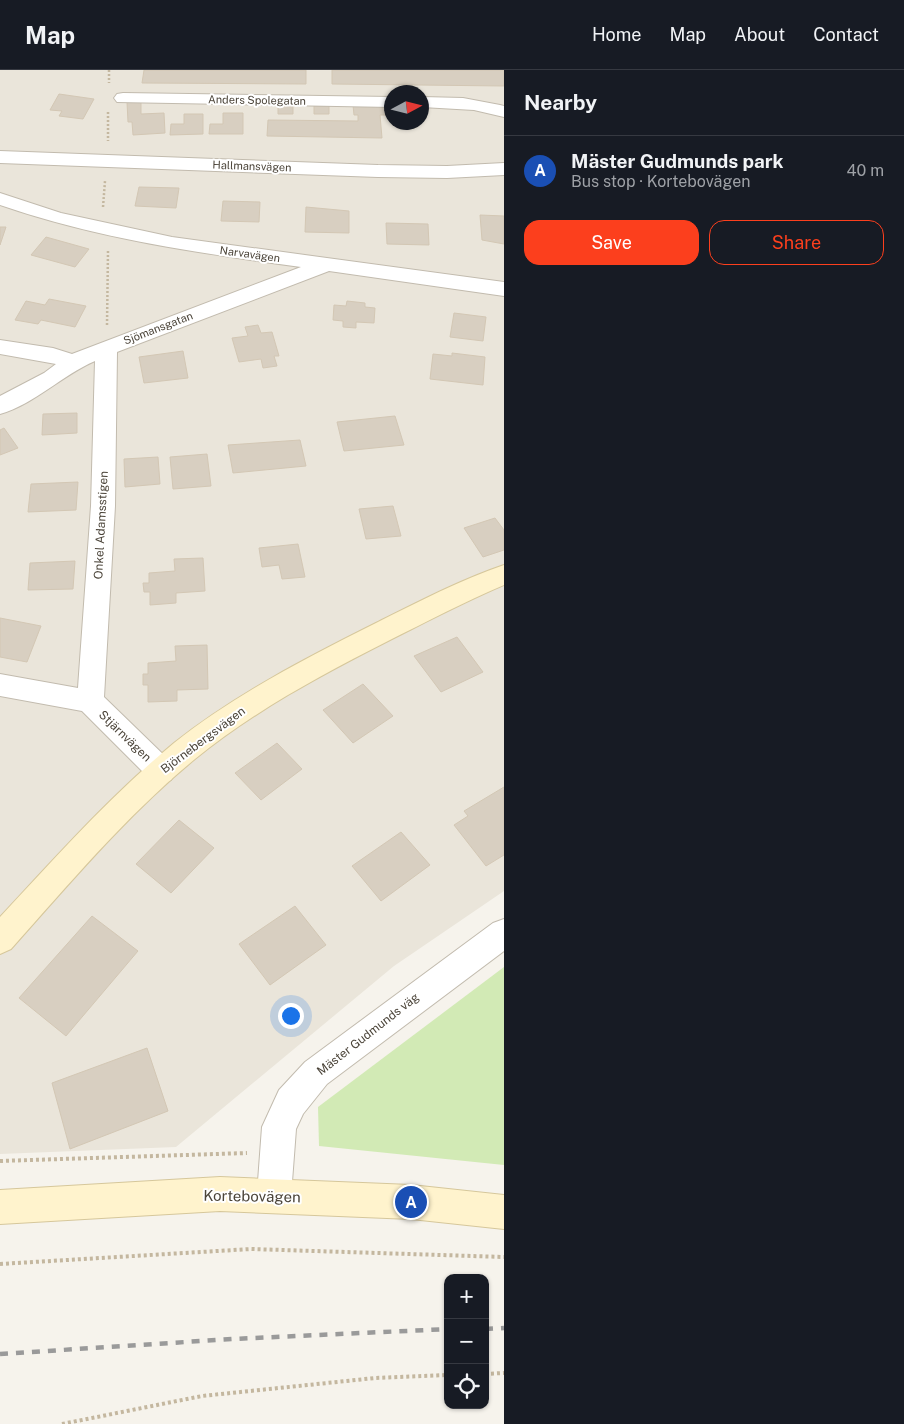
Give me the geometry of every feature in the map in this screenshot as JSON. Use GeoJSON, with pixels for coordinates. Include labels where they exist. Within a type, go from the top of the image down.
{"type":"FeatureCollection","features":[{"type":"Feature","properties":{"kind":"street","name":"Anders Spolegatan"},"geometry":{"type":"LineString","coordinates":[[123,98],[384,102]]}},
{"type":"Feature","properties":{"kind":"street"},"geometry":{"type":"LineString","coordinates":[[429,102],[462,103],[504,112]]}},
{"type":"Feature","properties":{"kind":"street","name":"Hallmansvägen"},"geometry":{"type":"LineString","coordinates":[[0,157],[378,171],[447,172],[504,169]]}},
{"type":"Feature","properties":{"kind":"street","name":"Narvavägen"},"geometry":{"type":"LineString","coordinates":[[0,199],[56,218],[172,243],[504,289]]}},
{"type":"Feature","properties":{"kind":"street","name":"Sjömansgatan"},"geometry":{"type":"LineString","coordinates":[[0,406],[52,378],[73,362],[324,265]]}},
{"type":"Feature","properties":{"kind":"street"},"geometry":{"type":"LineString","coordinates":[[0,347],[53,355],[73,362]]}},
{"type":"Feature","properties":{"kind":"street","name":"Onkel Adamsstigen"},"geometry":{"type":"LineString","coordinates":[[90,701],[103,506],[106,348]]}},
{"type":"Feature","properties":{"kind":"street","name":"Björnebergsvägen"},"geometry":{"type":"LineString","coordinates":[[0,939],[96,834],[161,771],[228,719],[313,666],[449,599],[504,575]]}},
{"type":"Feature","properties":{"kind":"street","name":"Stjärnvägen"},"geometry":{"type":"LineString","coordinates":[[0,685],[90,701],[161,771]]}},
{"type":"Feature","properties":{"kind":"street","name":"Mäster Gudmunds väg"},"geometry":{"type":"LineString","coordinates":[[274,1195],[279,1128],[291,1102],[316,1074],[504,932]]}},
{"type":"Feature","properties":{"kind":"street","name":"Kortebovägen"},"geometry":{"type":"LineString","coordinates":[[0,1207],[220,1194],[411,1202],[504,1212]]}},
{"type":"Feature","properties":{"kind":"path"},"geometry":{"type":"LineString","coordinates":[[106,348],[109,220],[102,217],[107,170],[116,171],[119,161]]}},
{"type":"Feature","properties":{"kind":"path"},"geometry":{"type":"LineString","coordinates":[[0,1161],[277,1152]]}},
{"type":"Feature","properties":{"kind":"path"},"geometry":{"type":"LineString","coordinates":[[0,1264],[251,1249],[504,1257]]}},
{"type":"Feature","properties":{"kind":"path"},"geometry":{"type":"LineString","coordinates":[[489,1374],[504,1373]]}},
{"type":"Feature","properties":{"kind":"path"},"geometry":{"type":"LineString","coordinates":[[62,1424],[202,1396],[375,1378],[444,1375]]}},
{"type":"Feature","properties":{"kind":"shaded area"},"geometry":{"type":"Polygon","coordinates":[[[0,70],[504,70],[504,891],[394,966],[176,1147],[0,1154],[0,70]]]}},
{"type":"Feature","properties":{"kind":"green space"},"geometry":{"type":"Polygon","coordinates":[[[504,967],[504,1165],[319,1146],[318,1107],[504,967]]]}},
{"type":"Feature","properties":{"kind":"building"},"geometry":{"type":"Polygon","coordinates":[[[144,70],[306,70],[306,84],[142,83],[144,70]]]}},
{"type":"Feature","properties":{"kind":"building"},"geometry":{"type":"Polygon","coordinates":[[[332,70],[504,70],[504,86],[332,84],[332,70]]]}},
{"type":"Feature","properties":{"kind":"building"},"geometry":{"type":"Polygon","coordinates":[[[59,94],[94,99],[83,119],[59,116],[62,111],[50,110],[59,94]]]}},
{"type":"Feature","properties":{"kind":"building"},"geometry":{"type":"Polygon","coordinates":[[[127,102],[141,102],[141,114],[164,113],[165,133],[133,135],[132,122],[128,122],[127,102]]]}},
{"type":"Feature","properties":{"kind":"building"},"geometry":{"type":"Polygon","coordinates":[[[353,105],[384,106],[384,115],[380,115],[382,138],[267,136],[268,120],[358,121],[358,115],[354,115],[353,105]]]}},
{"type":"Feature","properties":{"kind":"building"},"geometry":{"type":"Polygon","coordinates":[[[278,106],[293,106],[293,114],[278,114],[278,106]]]}},
{"type":"Feature","properties":{"kind":"building"},"geometry":{"type":"Polygon","coordinates":[[[314,106],[329,106],[329,114],[314,114],[314,106]]]}},
{"type":"Feature","properties":{"kind":"building"},"geometry":{"type":"Polygon","coordinates":[[[223,113],[243,113],[243,134],[209,134],[210,124],[223,124],[223,113]]]}},
{"type":"Feature","properties":{"kind":"building"},"geometry":{"type":"Polygon","coordinates":[[[184,114],[203,114],[203,134],[170,135],[171,124],[184,124],[184,114]]]}},
{"type":"Feature","properties":{"kind":"building"},"geometry":{"type":"Polygon","coordinates":[[[139,187],[179,188],[176,208],[135,206],[139,187]]]}},
{"type":"Feature","properties":{"kind":"building"},"geometry":{"type":"Polygon","coordinates":[[[223,201],[260,202],[259,222],[221,221],[223,201]]]}},
{"type":"Feature","properties":{"kind":"building"},"geometry":{"type":"Polygon","coordinates":[[[306,207],[349,211],[349,233],[305,232],[306,207]]]}},
{"type":"Feature","properties":{"kind":"building"},"geometry":{"type":"Polygon","coordinates":[[[480,215],[504,216],[504,244],[482,240],[480,215]]]}},
{"type":"Feature","properties":{"kind":"building"},"geometry":{"type":"Polygon","coordinates":[[[386,223],[428,224],[429,245],[387,244],[386,223]]]}},
{"type":"Feature","properties":{"kind":"building"},"geometry":{"type":"Polygon","coordinates":[[[0,227],[6,227],[0,245],[0,227]]]}},
{"type":"Feature","properties":{"kind":"building"},"geometry":{"type":"Polygon","coordinates":[[[46,237],[89,249],[75,267],[31,255],[46,237]]]}},
{"type":"Feature","properties":{"kind":"building"},"geometry":{"type":"Polygon","coordinates":[[[49,299],[86,306],[75,327],[41,320],[38,324],[15,320],[26,301],[45,305],[49,299]]]}},
{"type":"Feature","properties":{"kind":"building"},"geometry":{"type":"Polygon","coordinates":[[[347,301],[365,303],[365,307],[375,308],[374,323],[356,322],[356,328],[343,327],[343,321],[333,320],[334,305],[346,306],[347,301]]]}},
{"type":"Feature","properties":{"kind":"building"},"geometry":{"type":"Polygon","coordinates":[[[454,313],[486,317],[483,341],[450,337],[454,313]]]}},
{"type":"Feature","properties":{"kind":"building"},"geometry":{"type":"Polygon","coordinates":[[[258,325],[261,333],[272,332],[279,356],[274,356],[277,366],[263,368],[261,359],[239,362],[232,338],[248,336],[245,327],[258,325]]]}},
{"type":"Feature","properties":{"kind":"building"},"geometry":{"type":"Polygon","coordinates":[[[183,351],[188,378],[144,383],[139,357],[183,351]]]}},
{"type":"Feature","properties":{"kind":"building"},"geometry":{"type":"Polygon","coordinates":[[[452,353],[485,357],[483,385],[430,379],[433,354],[452,356],[452,353]]]}},
{"type":"Feature","properties":{"kind":"building"},"geometry":{"type":"Polygon","coordinates":[[[77,413],[77,433],[42,435],[43,414],[77,413]]]}},
{"type":"Feature","properties":{"kind":"building"},"geometry":{"type":"Polygon","coordinates":[[[395,416],[404,445],[344,451],[337,422],[395,416]]]}},
{"type":"Feature","properties":{"kind":"building"},"geometry":{"type":"Polygon","coordinates":[[[4,428],[18,448],[0,455],[0,430],[4,428]]]}},
{"type":"Feature","properties":{"kind":"building"},"geometry":{"type":"Polygon","coordinates":[[[300,440],[306,466],[233,473],[228,445],[300,440]]]}},
{"type":"Feature","properties":{"kind":"building"},"geometry":{"type":"Polygon","coordinates":[[[207,454],[211,486],[173,489],[170,457],[207,454]]]}},
{"type":"Feature","properties":{"kind":"building"},"geometry":{"type":"Polygon","coordinates":[[[158,457],[160,484],[125,487],[124,459],[158,457]]]}},
{"type":"Feature","properties":{"kind":"building"},"geometry":{"type":"Polygon","coordinates":[[[78,482],[76,510],[28,512],[31,484],[78,482]]]}},
{"type":"Feature","properties":{"kind":"building"},"geometry":{"type":"Polygon","coordinates":[[[393,506],[401,536],[366,539],[359,509],[393,506]]]}},
{"type":"Feature","properties":{"kind":"building"},"geometry":{"type":"Polygon","coordinates":[[[495,518],[504,530],[504,550],[483,557],[464,528],[495,518]]]}},
{"type":"Feature","properties":{"kind":"building"},"geometry":{"type":"Polygon","coordinates":[[[298,544],[305,577],[282,579],[279,565],[262,567],[259,548],[298,544]]]}},
{"type":"Feature","properties":{"kind":"building"},"geometry":{"type":"Polygon","coordinates":[[[203,558],[205,591],[176,593],[176,603],[150,605],[150,592],[144,592],[143,583],[149,583],[149,573],[175,571],[174,559],[203,558]]]}},
{"type":"Feature","properties":{"kind":"building"},"geometry":{"type":"Polygon","coordinates":[[[75,561],[73,589],[28,590],[30,563],[75,561]]]}},
{"type":"Feature","properties":{"kind":"building"},"geometry":{"type":"Polygon","coordinates":[[[0,618],[41,626],[27,662],[0,657],[0,618]]]}},
{"type":"Feature","properties":{"kind":"building"},"geometry":{"type":"Polygon","coordinates":[[[457,637],[483,672],[441,692],[414,656],[457,637]]]}},
{"type":"Feature","properties":{"kind":"building"},"geometry":{"type":"Polygon","coordinates":[[[207,645],[208,689],[177,690],[177,701],[148,702],[148,685],[143,685],[143,674],[148,674],[148,663],[176,661],[175,646],[207,645]]]}},
{"type":"Feature","properties":{"kind":"building"},"geometry":{"type":"Polygon","coordinates":[[[363,684],[393,716],[353,743],[323,710],[363,684]]]}},
{"type":"Feature","properties":{"kind":"building"},"geometry":{"type":"Polygon","coordinates":[[[277,743],[302,769],[261,800],[235,773],[277,743]]]}},
{"type":"Feature","properties":{"kind":"building"},"geometry":{"type":"Polygon","coordinates":[[[504,787],[504,855],[486,866],[454,825],[468,816],[464,811],[504,787]]]}},
{"type":"Feature","properties":{"kind":"building"},"geometry":{"type":"Polygon","coordinates":[[[179,820],[214,848],[171,893],[136,864],[179,820]]]}},
{"type":"Feature","properties":{"kind":"building"},"geometry":{"type":"Polygon","coordinates":[[[401,832],[430,865],[381,901],[352,866],[401,832]]]}},
{"type":"Feature","properties":{"kind":"building"},"geometry":{"type":"Polygon","coordinates":[[[295,906],[326,945],[270,985],[239,944],[295,906]]]}},
{"type":"Feature","properties":{"kind":"building"},"geometry":{"type":"Polygon","coordinates":[[[92,916],[138,951],[66,1036],[19,998],[92,916]]]}},
{"type":"Feature","properties":{"kind":"building"},"geometry":{"type":"Polygon","coordinates":[[[147,1048],[168,1111],[70,1149],[52,1083],[147,1048]]]}},
{"type":"Feature","properties":{"kind":"railway"},"geometry":{"type":"LineString","coordinates":[[489,1329],[504,1328]]}},
{"type":"Feature","properties":{"kind":"railway"},"geometry":{"type":"LineString","coordinates":[[0,1354],[232,1339],[444,1329]]}},
{"type":"Feature","properties":{"kind":"place","name":"Mäster Gudmunds park"},"geometry":{"type":"Point","coordinates":[411,1202]}}]}
